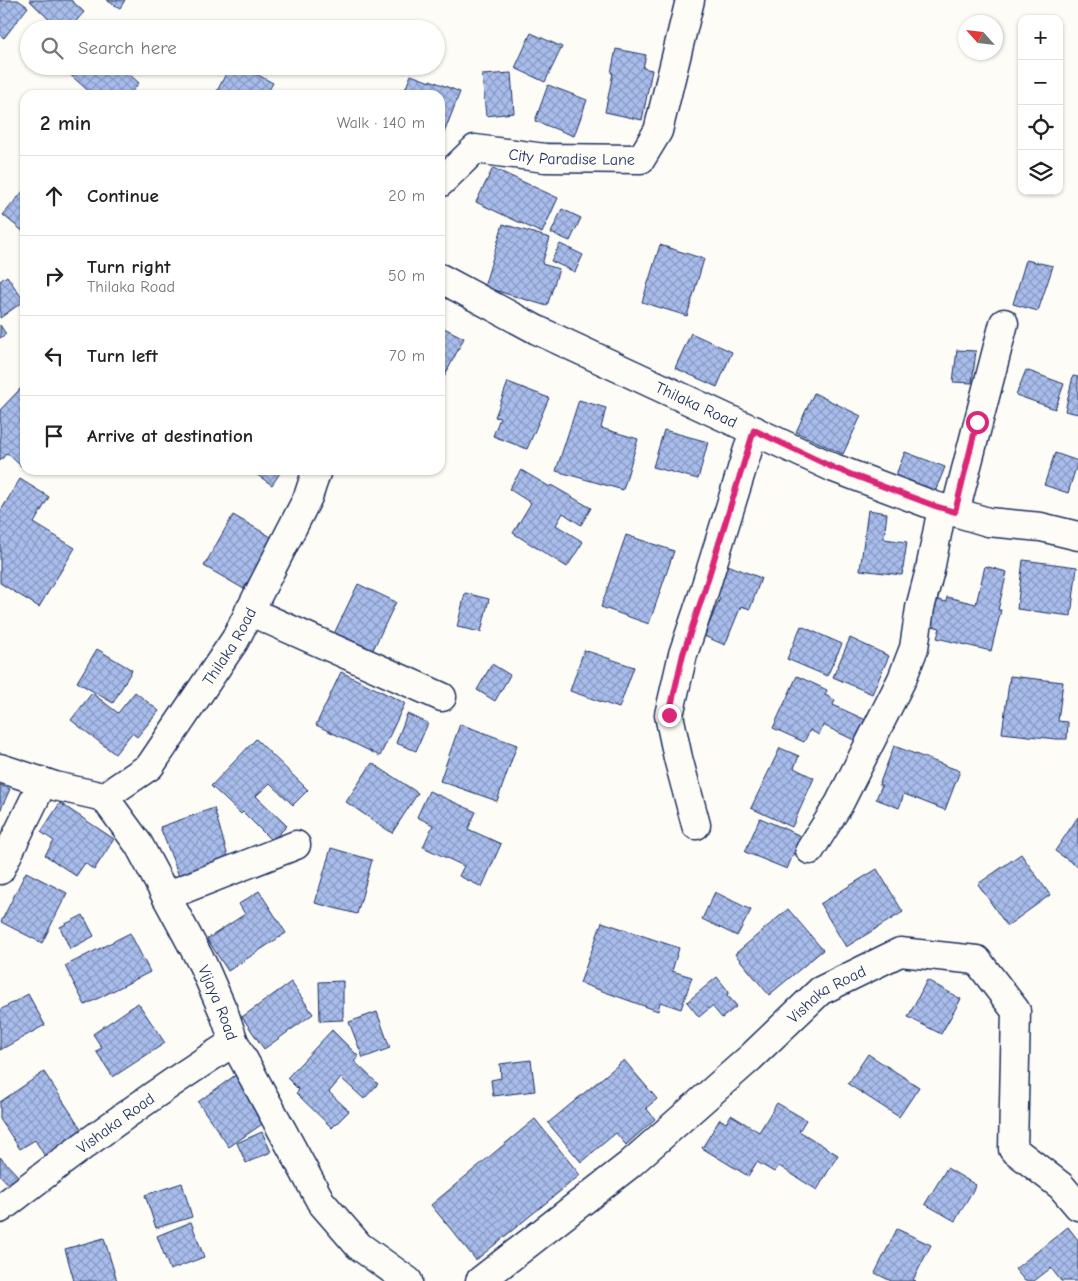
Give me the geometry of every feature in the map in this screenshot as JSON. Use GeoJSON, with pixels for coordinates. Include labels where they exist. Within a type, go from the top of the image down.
{"type":"FeatureCollection","features":[{"type":"Feature","properties":{"kind":"street","name":"City Paradise Lane"},"geometry":{"type":"LineString","coordinates":[[445,178],[475,149],[545,158],[642,159],[658,131],[690,0]]}},
{"type":"Feature","properties":{"kind":"street","name":"Thilaka Road"},"geometry":{"type":"LineString","coordinates":[[445,281],[537,330],[834,468],[948,510],[988,522],[1041,527],[1078,536]]}},
{"type":"Feature","properties":{"kind":"street"},"geometry":{"type":"LineString","coordinates":[[810,850],[839,804],[898,687],[914,648],[920,608],[930,570],[1004,322]]}},
{"type":"Feature","properties":{"kind":"street"},"geometry":{"type":"LineString","coordinates":[[696,825],[678,758],[669,715],[683,654],[754,430]]}},
{"type":"Feature","properties":{"kind":"street","name":"Thilaka Road"},"geometry":{"type":"LineString","coordinates":[[104,797],[150,766],[235,640],[308,497],[315,475]]}},
{"type":"Feature","properties":{"kind":"street"},"geometry":{"type":"LineString","coordinates":[[250,611],[442,697]]}},
{"type":"Feature","properties":{"kind":"street"},"geometry":{"type":"LineString","coordinates":[[0,768],[43,782],[104,797]]}},
{"type":"Feature","properties":{"kind":"street"},"geometry":{"type":"LineString","coordinates":[[0,870],[43,782]]}},
{"type":"Feature","properties":{"kind":"street","name":"Vijaya Road"},"geometry":{"type":"LineString","coordinates":[[104,797],[139,845],[203,965],[224,1013],[234,1042],[321,1202],[359,1246],[408,1281]]}},
{"type":"Feature","properties":{"kind":"street"},"geometry":{"type":"LineString","coordinates":[[166,896],[296,845]]}},
{"type":"Feature","properties":{"kind":"street","name":"Vishaka Road"},"geometry":{"type":"LineString","coordinates":[[480,1281],[629,1165],[750,1058],[820,991],[900,952],[977,960],[1016,1011],[1013,1149],[1061,1186],[1078,1206]]}},
{"type":"Feature","properties":{"kind":"street","name":"Vishaka Road"},"geometry":{"type":"LineString","coordinates":[[0,1208],[73,1152],[180,1076],[234,1042]]}},
{"type":"Feature","properties":{"kind":"building"},"geometry":{"type":"Polygon","coordinates":[[[0,0],[18,0],[28,7],[4,38],[0,35],[0,0]]]}},
{"type":"Feature","properties":{"kind":"building"},"geometry":{"type":"Polygon","coordinates":[[[29,0],[71,0],[84,12],[77,20],[50,20],[29,0]]]}},
{"type":"Feature","properties":{"kind":"building"},"geometry":{"type":"Polygon","coordinates":[[[106,0],[125,0],[120,8],[106,0]]]}},
{"type":"Feature","properties":{"kind":"building"},"geometry":{"type":"Polygon","coordinates":[[[531,33],[562,47],[545,82],[515,68],[531,33]]]}},
{"type":"Feature","properties":{"kind":"building"},"geometry":{"type":"Polygon","coordinates":[[[616,49],[646,55],[643,68],[652,70],[642,120],[605,112],[616,49]]]}},
{"type":"Feature","properties":{"kind":"building"},"geometry":{"type":"Polygon","coordinates":[[[511,73],[514,113],[486,116],[482,75],[511,73]]]}},
{"type":"Feature","properties":{"kind":"building"},"geometry":{"type":"Polygon","coordinates":[[[70,75],[130,75],[139,83],[133,90],[87,90],[70,75]]]}},
{"type":"Feature","properties":{"kind":"building"},"geometry":{"type":"Polygon","coordinates":[[[225,75],[258,75],[273,83],[269,90],[218,90],[225,75]]]}},
{"type":"Feature","properties":{"kind":"building"},"geometry":{"type":"Polygon","coordinates":[[[411,75],[430,82],[430,80],[460,92],[445,130],[445,90],[405,90],[411,75]]]}},
{"type":"Feature","properties":{"kind":"building"},"geometry":{"type":"Polygon","coordinates":[[[548,85],[587,100],[574,136],[535,121],[548,85]]]}},
{"type":"Feature","properties":{"kind":"building"},"geometry":{"type":"Polygon","coordinates":[[[493,168],[558,198],[542,233],[476,202],[493,168]]]}},
{"type":"Feature","properties":{"kind":"building"},"geometry":{"type":"Polygon","coordinates":[[[20,195],[20,229],[3,215],[20,195]]]}},
{"type":"Feature","properties":{"kind":"building"},"geometry":{"type":"Polygon","coordinates":[[[562,209],[581,218],[570,241],[551,233],[562,209]]]}},
{"type":"Feature","properties":{"kind":"building"},"geometry":{"type":"Polygon","coordinates":[[[503,224],[550,238],[542,264],[559,269],[547,306],[484,287],[503,224]]]}},
{"type":"Feature","properties":{"kind":"building"},"geometry":{"type":"Polygon","coordinates":[[[560,244],[583,255],[575,272],[551,261],[560,244]]]}},
{"type":"Feature","properties":{"kind":"building"},"geometry":{"type":"Polygon","coordinates":[[[660,245],[704,259],[687,316],[642,302],[660,245]]]}},
{"type":"Feature","properties":{"kind":"building"},"geometry":{"type":"Polygon","coordinates":[[[1026,260],[1053,266],[1038,311],[1013,304],[1026,260]]]}},
{"type":"Feature","properties":{"kind":"building"},"geometry":{"type":"Polygon","coordinates":[[[7,276],[20,295],[20,304],[0,318],[0,281],[7,276]]]}},
{"type":"Feature","properties":{"kind":"building"},"geometry":{"type":"Polygon","coordinates":[[[0,325],[6,334],[0,338],[0,325]]]}},
{"type":"Feature","properties":{"kind":"building"},"geometry":{"type":"Polygon","coordinates":[[[445,328],[464,338],[445,375],[445,328]]]}},
{"type":"Feature","properties":{"kind":"building"},"geometry":{"type":"Polygon","coordinates":[[[691,333],[732,352],[717,387],[675,368],[691,333]]]}},
{"type":"Feature","properties":{"kind":"building"},"geometry":{"type":"Polygon","coordinates":[[[957,350],[976,351],[972,383],[953,382],[957,350]]]}},
{"type":"Feature","properties":{"kind":"building"},"geometry":{"type":"Polygon","coordinates":[[[1026,370],[1064,384],[1055,409],[1016,395],[1026,370]]]}},
{"type":"Feature","properties":{"kind":"building"},"geometry":{"type":"Polygon","coordinates":[[[1073,376],[1078,377],[1078,414],[1065,411],[1073,376]]]}},
{"type":"Feature","properties":{"kind":"building"},"geometry":{"type":"Polygon","coordinates":[[[508,382],[549,398],[527,449],[493,436],[500,418],[495,417],[508,382]]]}},
{"type":"Feature","properties":{"kind":"building"},"geometry":{"type":"Polygon","coordinates":[[[20,389],[20,465],[7,453],[0,461],[0,410],[20,389]]]}},
{"type":"Feature","properties":{"kind":"building"},"geometry":{"type":"Polygon","coordinates":[[[814,393],[861,416],[843,454],[796,432],[814,393]]]}},
{"type":"Feature","properties":{"kind":"building"},"geometry":{"type":"Polygon","coordinates":[[[579,400],[606,408],[601,428],[638,439],[623,490],[556,471],[579,400]]]}},
{"type":"Feature","properties":{"kind":"building"},"geometry":{"type":"Polygon","coordinates":[[[664,430],[708,442],[698,479],[653,467],[664,430]]]}},
{"type":"Feature","properties":{"kind":"building"},"geometry":{"type":"Polygon","coordinates":[[[905,452],[945,467],[935,492],[895,477],[905,452]]]}},
{"type":"Feature","properties":{"kind":"building"},"geometry":{"type":"Polygon","coordinates":[[[1055,453],[1078,461],[1068,493],[1044,485],[1055,453]]]}},
{"type":"Feature","properties":{"kind":"building"},"geometry":{"type":"Polygon","coordinates":[[[521,470],[591,508],[581,525],[563,513],[556,525],[583,542],[567,567],[513,533],[531,503],[509,489],[521,470]]]}},
{"type":"Feature","properties":{"kind":"building"},"geometry":{"type":"Polygon","coordinates":[[[257,475],[279,475],[272,485],[257,475]]]}},
{"type":"Feature","properties":{"kind":"building"},"geometry":{"type":"Polygon","coordinates":[[[20,479],[49,497],[34,523],[75,548],[39,607],[0,583],[0,512],[20,479]]]}},
{"type":"Feature","properties":{"kind":"building"},"geometry":{"type":"Polygon","coordinates":[[[868,510],[887,513],[884,539],[907,542],[902,575],[860,570],[868,510]]]}},
{"type":"Feature","properties":{"kind":"building"},"geometry":{"type":"Polygon","coordinates":[[[233,515],[273,538],[244,589],[204,566],[233,515]]]}},
{"type":"Feature","properties":{"kind":"building"},"geometry":{"type":"Polygon","coordinates":[[[626,535],[674,551],[649,624],[601,607],[626,535]]]}},
{"type":"Feature","properties":{"kind":"building"},"geometry":{"type":"Polygon","coordinates":[[[1023,560],[1077,567],[1071,616],[1017,609],[1023,560]]]}},
{"type":"Feature","properties":{"kind":"building"},"geometry":{"type":"Polygon","coordinates":[[[725,564],[761,578],[750,609],[741,606],[725,645],[704,636],[720,598],[713,595],[725,564]]]}},
{"type":"Feature","properties":{"kind":"building"},"geometry":{"type":"Polygon","coordinates":[[[985,566],[1007,572],[998,610],[1001,610],[991,651],[937,638],[940,628],[921,623],[927,597],[946,602],[947,597],[976,604],[985,566]]]}},
{"type":"Feature","properties":{"kind":"building"},"geometry":{"type":"Polygon","coordinates":[[[358,584],[396,602],[367,662],[329,644],[358,584]]]}},
{"type":"Feature","properties":{"kind":"building"},"geometry":{"type":"Polygon","coordinates":[[[465,593],[489,599],[481,632],[457,627],[465,593]]]}},
{"type":"Feature","properties":{"kind":"building"},"geometry":{"type":"Polygon","coordinates":[[[801,626],[842,644],[827,676],[787,659],[801,626]]]}},
{"type":"Feature","properties":{"kind":"building"},"geometry":{"type":"Polygon","coordinates":[[[850,638],[889,656],[872,694],[833,677],[850,638]]]}},
{"type":"Feature","properties":{"kind":"building"},"geometry":{"type":"Polygon","coordinates":[[[97,649],[132,670],[113,703],[77,682],[97,649]]]}},
{"type":"Feature","properties":{"kind":"building"},"geometry":{"type":"Polygon","coordinates":[[[584,650],[634,667],[619,708],[570,691],[584,650]]]}},
{"type":"Feature","properties":{"kind":"building"},"geometry":{"type":"Polygon","coordinates":[[[492,664],[510,675],[495,701],[477,690],[492,664]]]}},
{"type":"Feature","properties":{"kind":"building"},"geometry":{"type":"Polygon","coordinates":[[[341,672],[405,703],[380,756],[316,725],[341,672]]]}},
{"type":"Feature","properties":{"kind":"building"},"geometry":{"type":"Polygon","coordinates":[[[797,676],[827,690],[825,695],[835,700],[833,705],[868,721],[858,742],[823,725],[819,735],[810,730],[804,742],[773,728],[797,676]]]}},
{"type":"Feature","properties":{"kind":"building"},"geometry":{"type":"Polygon","coordinates":[[[1010,676],[1063,682],[1058,721],[1068,722],[1067,739],[1002,733],[1010,676]]]}},
{"type":"Feature","properties":{"kind":"building"},"geometry":{"type":"Polygon","coordinates":[[[135,692],[159,711],[137,737],[132,733],[115,754],[71,720],[92,693],[118,713],[135,692]]]}},
{"type":"Feature","properties":{"kind":"building"},"geometry":{"type":"Polygon","coordinates":[[[407,714],[428,723],[416,751],[396,743],[407,714]]]}},
{"type":"Feature","properties":{"kind":"building"},"geometry":{"type":"Polygon","coordinates":[[[460,724],[517,745],[497,801],[440,781],[460,724]]]}},
{"type":"Feature","properties":{"kind":"building"},"geometry":{"type":"Polygon","coordinates":[[[256,739],[308,790],[293,805],[270,783],[256,796],[287,826],[272,841],[243,812],[241,814],[211,786],[256,739]]]}},
{"type":"Feature","properties":{"kind":"building"},"geometry":{"type":"Polygon","coordinates":[[[894,746],[960,771],[945,810],[904,794],[899,808],[876,799],[882,785],[879,785],[894,746]]]}},
{"type":"Feature","properties":{"kind":"building"},"geometry":{"type":"Polygon","coordinates":[[[780,748],[799,756],[794,768],[814,778],[792,827],[751,808],[780,748]]]}},
{"type":"Feature","properties":{"kind":"building"},"geometry":{"type":"Polygon","coordinates":[[[372,763],[418,793],[392,833],[346,802],[372,763]]]}},
{"type":"Feature","properties":{"kind":"building"},"geometry":{"type":"Polygon","coordinates":[[[0,785],[10,789],[0,811],[0,785]]]}},
{"type":"Feature","properties":{"kind":"building"},"geometry":{"type":"Polygon","coordinates":[[[429,791],[476,812],[468,829],[501,844],[482,887],[459,876],[464,866],[423,847],[433,825],[417,817],[429,791]]]}},
{"type":"Feature","properties":{"kind":"building"},"geometry":{"type":"Polygon","coordinates":[[[60,803],[114,839],[94,870],[85,863],[76,876],[45,855],[54,841],[41,832],[60,803]]]}},
{"type":"Feature","properties":{"kind":"building"},"geometry":{"type":"Polygon","coordinates":[[[214,808],[228,857],[179,876],[160,827],[214,808]]]}},
{"type":"Feature","properties":{"kind":"building"},"geometry":{"type":"Polygon","coordinates":[[[1078,817],[1078,867],[1055,851],[1078,817]]]}},
{"type":"Feature","properties":{"kind":"building"},"geometry":{"type":"Polygon","coordinates":[[[760,818],[801,836],[787,869],[745,852],[760,818]]]}},
{"type":"Feature","properties":{"kind":"building"},"geometry":{"type":"Polygon","coordinates":[[[331,848],[372,860],[357,914],[315,903],[331,848]]]}},
{"type":"Feature","properties":{"kind":"building"},"geometry":{"type":"Polygon","coordinates":[[[1021,854],[1050,895],[1007,926],[978,884],[1021,854]]]}},
{"type":"Feature","properties":{"kind":"building"},"geometry":{"type":"Polygon","coordinates":[[[877,869],[903,912],[846,947],[820,904],[877,869]]]}},
{"type":"Feature","properties":{"kind":"building"},"geometry":{"type":"Polygon","coordinates":[[[26,872],[67,893],[42,943],[1,922],[26,872]]]}},
{"type":"Feature","properties":{"kind":"building"},"geometry":{"type":"Polygon","coordinates":[[[259,891],[286,933],[228,971],[207,939],[245,914],[239,904],[259,891]]]}},
{"type":"Feature","properties":{"kind":"building"},"geometry":{"type":"Polygon","coordinates":[[[715,892],[751,910],[737,936],[702,919],[715,892]]]}},
{"type":"Feature","properties":{"kind":"building"},"geometry":{"type":"Polygon","coordinates":[[[788,909],[823,950],[769,995],[735,954],[788,909]]]}},
{"type":"Feature","properties":{"kind":"building"},"geometry":{"type":"Polygon","coordinates":[[[83,915],[94,936],[70,949],[60,927],[83,915]]]}},
{"type":"Feature","properties":{"kind":"building"},"geometry":{"type":"Polygon","coordinates":[[[602,922],[679,948],[672,971],[692,977],[681,1009],[660,1002],[658,1011],[580,983],[602,922]]]}},
{"type":"Feature","properties":{"kind":"building"},"geometry":{"type":"Polygon","coordinates":[[[130,933],[150,972],[85,1005],[65,966],[130,933]]]}},
{"type":"Feature","properties":{"kind":"building"},"geometry":{"type":"Polygon","coordinates":[[[717,977],[729,992],[727,995],[737,1006],[722,1018],[712,1006],[699,1017],[687,1002],[717,977]]]}},
{"type":"Feature","properties":{"kind":"building"},"geometry":{"type":"Polygon","coordinates":[[[927,980],[961,999],[941,1034],[908,1017],[927,980]]]}},
{"type":"Feature","properties":{"kind":"building"},"geometry":{"type":"Polygon","coordinates":[[[343,981],[343,1020],[320,1021],[319,982],[343,981]]]}},
{"type":"Feature","properties":{"kind":"building"},"geometry":{"type":"Polygon","coordinates":[[[291,982],[313,1014],[264,1049],[242,1017],[291,982]]]}},
{"type":"Feature","properties":{"kind":"building"},"geometry":{"type":"Polygon","coordinates":[[[28,994],[45,1025],[0,1050],[0,1010],[28,994]]]}},
{"type":"Feature","properties":{"kind":"building"},"geometry":{"type":"Polygon","coordinates":[[[138,1003],[165,1043],[113,1077],[96,1051],[102,1048],[93,1034],[138,1003]]]}},
{"type":"Feature","properties":{"kind":"building"},"geometry":{"type":"Polygon","coordinates":[[[377,1012],[390,1048],[363,1058],[349,1022],[377,1012]]]}},
{"type":"Feature","properties":{"kind":"building"},"geometry":{"type":"Polygon","coordinates":[[[332,1030],[359,1057],[354,1061],[378,1084],[364,1099],[341,1078],[329,1092],[349,1111],[332,1128],[296,1093],[299,1090],[287,1078],[332,1030]]]}},
{"type":"Feature","properties":{"kind":"building"},"geometry":{"type":"Polygon","coordinates":[[[868,1054],[919,1087],[899,1117],[848,1084],[868,1054]]]}},
{"type":"Feature","properties":{"kind":"building"},"geometry":{"type":"Polygon","coordinates":[[[531,1060],[535,1091],[493,1096],[491,1080],[501,1078],[500,1064],[531,1060]]]}},
{"type":"Feature","properties":{"kind":"building"},"geometry":{"type":"Polygon","coordinates":[[[624,1060],[657,1099],[646,1108],[655,1119],[626,1145],[616,1133],[581,1162],[548,1123],[624,1060]]]}},
{"type":"Feature","properties":{"kind":"building"},"geometry":{"type":"Polygon","coordinates":[[[44,1072],[84,1133],[46,1158],[35,1140],[20,1149],[0,1119],[0,1102],[44,1072]]]}},
{"type":"Feature","properties":{"kind":"building"},"geometry":{"type":"Polygon","coordinates":[[[237,1074],[268,1120],[229,1147],[198,1102],[237,1074]]]}},
{"type":"Feature","properties":{"kind":"building"},"geometry":{"type":"Polygon","coordinates":[[[777,1103],[806,1120],[799,1131],[838,1155],[817,1190],[779,1166],[774,1172],[757,1162],[748,1176],[702,1148],[720,1119],[726,1123],[731,1115],[759,1132],[777,1103]]]}},
{"type":"Feature","properties":{"kind":"building"},"geometry":{"type":"Polygon","coordinates":[[[535,1119],[580,1175],[476,1260],[431,1205],[535,1119]]]}},
{"type":"Feature","properties":{"kind":"building"},"geometry":{"type":"Polygon","coordinates":[[[262,1132],[271,1152],[246,1163],[237,1143],[262,1132]]]}},
{"type":"Feature","properties":{"kind":"building"},"geometry":{"type":"Polygon","coordinates":[[[0,1157],[21,1179],[12,1188],[0,1175],[0,1157]]]}},
{"type":"Feature","properties":{"kind":"building"},"geometry":{"type":"Polygon","coordinates":[[[947,1168],[976,1185],[955,1221],[925,1204],[947,1168]]]}},
{"type":"Feature","properties":{"kind":"building"},"geometry":{"type":"Polygon","coordinates":[[[182,1183],[192,1217],[156,1228],[145,1195],[182,1183]]]}},
{"type":"Feature","properties":{"kind":"building"},"geometry":{"type":"Polygon","coordinates":[[[191,1222],[204,1257],[170,1270],[157,1236],[191,1222]]]}},
{"type":"Feature","properties":{"kind":"building"},"geometry":{"type":"Polygon","coordinates":[[[1068,1227],[1078,1240],[1078,1281],[1061,1281],[1051,1268],[1034,1281],[1025,1281],[1015,1269],[1068,1227]]]}},
{"type":"Feature","properties":{"kind":"building"},"geometry":{"type":"Polygon","coordinates":[[[897,1229],[931,1245],[913,1280],[916,1281],[891,1281],[875,1273],[897,1229]]]}},
{"type":"Feature","properties":{"kind":"building"},"geometry":{"type":"Polygon","coordinates":[[[104,1238],[117,1281],[74,1281],[65,1249],[104,1238]]]}},
{"type":"Feature","properties":{"kind":"route"},"geometry":{"type":"LineString","coordinates":[[669,715],[683,654],[754,430],[834,468],[955,512],[977,422]]}}]}
